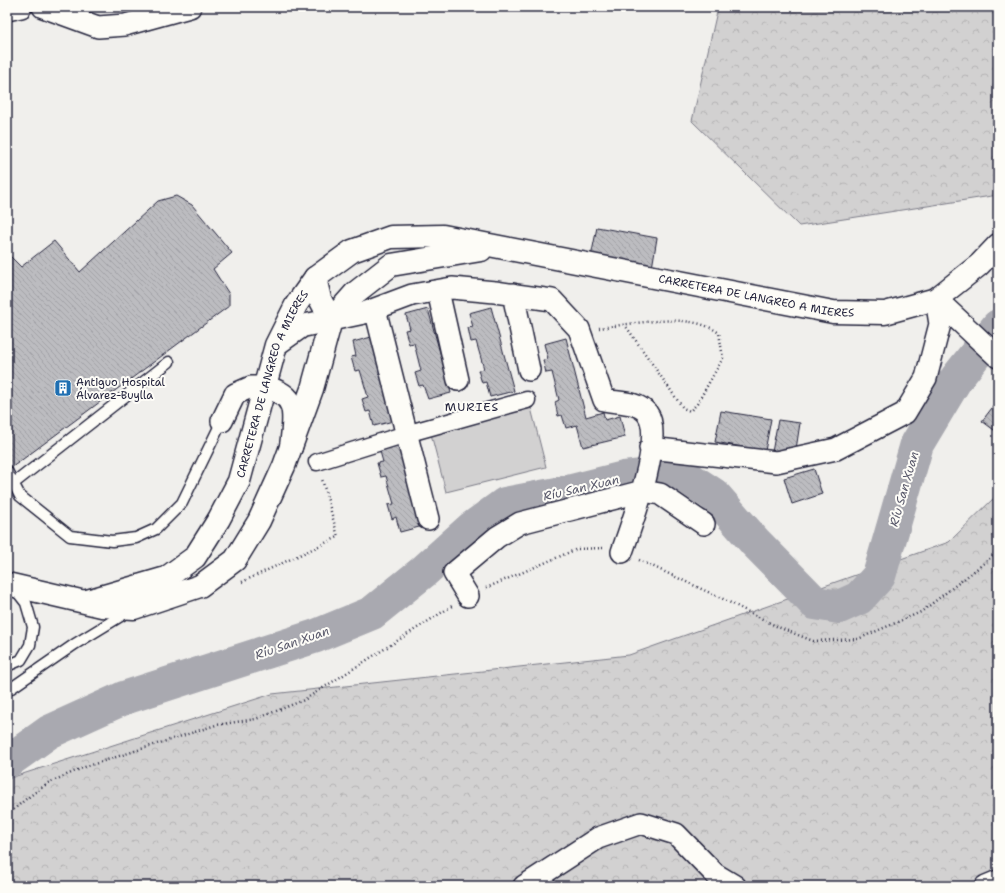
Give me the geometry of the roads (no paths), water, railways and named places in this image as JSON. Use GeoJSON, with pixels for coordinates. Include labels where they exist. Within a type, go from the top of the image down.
{"type":"FeatureCollection","features":[{"type":"Feature","properties":{"kind":"main road","name":"CARRETERA DE LANGREO A MIERES"},"geometry":{"type":"LineString","coordinates":[[87,601],[166,578],[195,557],[220,519],[239,481],[276,345],[296,305],[315,278],[352,251],[390,237],[443,236],[496,248],[833,312],[885,313],[936,299],[979,265],[998,245]]}},
{"type":"Feature","properties":{"kind":"main road","name":"CARRETERA DE LANGREO A MIERES"},"geometry":{"type":"LineString","coordinates":[[10,585],[87,601],[102,606],[134,608],[200,586],[235,560],[259,521],[291,447],[312,389],[331,320],[355,293],[391,265],[496,248]]}},
{"type":"Feature","properties":{"kind":"main road"},"geometry":{"type":"LineString","coordinates":[[276,345],[302,326],[331,320],[320,299],[315,278]]}},
{"type":"Feature","properties":{"kind":"main road"},"geometry":{"type":"LineString","coordinates":[[264,387],[279,390],[290,400],[294,418],[291,447]]}},
{"type":"Feature","properties":{"kind":"street"},"geometry":{"type":"LineString","coordinates":[[7,10],[21,7]]}},
{"type":"Feature","properties":{"kind":"street"},"geometry":{"type":"LineString","coordinates":[[43,7],[98,27],[125,26],[190,7]]}},
{"type":"Feature","properties":{"kind":"street"},"geometry":{"type":"LineString","coordinates":[[331,320],[375,309],[412,295],[452,288],[513,294],[552,300],[579,329],[604,400],[619,403],[633,403],[647,414],[651,429],[650,453],[645,486],[622,552]]}},
{"type":"Feature","properties":{"kind":"street"},"geometry":{"type":"LineString","coordinates":[[438,291],[458,380]]}},
{"type":"Feature","properties":{"kind":"street"},"geometry":{"type":"LineString","coordinates":[[513,294],[529,370]]}},
{"type":"Feature","properties":{"kind":"street"},"geometry":{"type":"LineString","coordinates":[[936,299],[996,355]]}},
{"type":"Feature","properties":{"kind":"street"},"geometry":{"type":"LineString","coordinates":[[650,453],[776,462],[836,449],[906,413],[926,378],[940,324],[936,299]]}},
{"type":"Feature","properties":{"kind":"street"},"geometry":{"type":"LineString","coordinates":[[375,309],[428,519]]}},
{"type":"Feature","properties":{"kind":"street"},"geometry":{"type":"LineString","coordinates":[[222,421],[235,394],[251,387],[264,387]]}},
{"type":"Feature","properties":{"kind":"street"},"geometry":{"type":"LineString","coordinates":[[317,462],[406,434],[527,400]]}},
{"type":"Feature","properties":{"kind":"street"},"geometry":{"type":"LineString","coordinates":[[468,596],[454,573],[497,537],[520,523],[645,486],[660,494],[704,524]]}},
{"type":"Feature","properties":{"kind":"street"},"geometry":{"type":"LineString","coordinates":[[524,886],[598,838],[641,823],[676,834],[715,874],[735,886]]}},
{"type":"Feature","properties":{"kind":"street"},"geometry":{"type":"LineString","coordinates":[[986,886],[998,881]]}},
{"type":"Feature","properties":{"kind":"lane"},"geometry":{"type":"LineString","coordinates":[[12,484],[169,362]]}},
{"type":"Feature","properties":{"kind":"lane"},"geometry":{"type":"LineString","coordinates":[[7,471],[12,484],[20,496],[70,536],[112,541],[136,538],[156,529],[182,502],[222,421]]}},
{"type":"Feature","properties":{"kind":"lane"},"geometry":{"type":"LineString","coordinates":[[7,666],[21,660],[30,646],[33,627],[26,603],[10,585]]}},
{"type":"Feature","properties":{"kind":"lane"},"geometry":{"type":"LineString","coordinates":[[7,691],[75,644],[134,608]]}},
{"type":"Feature","properties":{"kind":"waterway","name":"Ríu San Xuan"},"geometry":{"type":"LineString","coordinates":[[7,762],[49,732],[124,698],[316,636],[372,613],[423,572],[472,528],[505,504],[568,492],[624,478],[679,472],[714,495],[755,542],[815,603],[839,607],[859,598],[879,576],[917,444],[956,379],[998,326]]}},
{"type":"Feature","properties":{"kind":"place","name":"Antiguo Hospital Álvarez-Buylla"},"geometry":{"type":"Point","coordinates":[63,388]}},
{"type":"Feature","properties":{"kind":"district","name":"MURIES"},"geometry":{"type":"Point","coordinates":[472,407]}}]}
